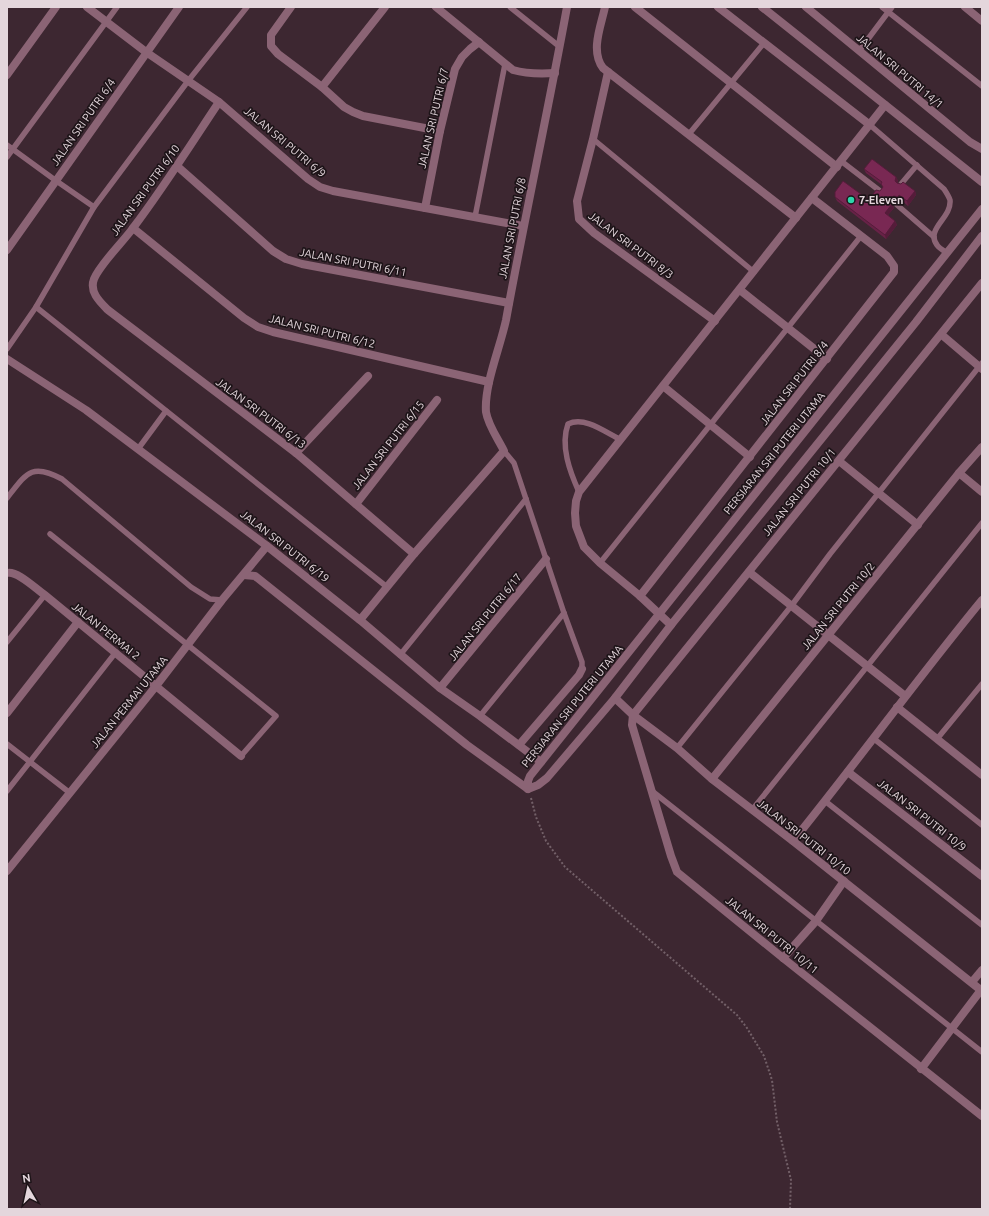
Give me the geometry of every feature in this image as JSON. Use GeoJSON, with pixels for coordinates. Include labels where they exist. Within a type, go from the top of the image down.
{"type":"FeatureCollection","features":[{"type":"Feature","properties":{"kind":"street"},"geometry":{"type":"LineString","coordinates":[[7,75],[56,7]]}},
{"type":"Feature","properties":{"kind":"street","name":"JALAN SRI PUTRI 6/9"},"geometry":{"type":"LineString","coordinates":[[88,7],[146,52],[219,102],[320,187],[333,191],[523,226]]}},
{"type":"Feature","properties":{"kind":"street","name":"JALAN SRI PUTRI 6/4"},"geometry":{"type":"LineString","coordinates":[[7,250],[55,180],[179,7]]}},
{"type":"Feature","properties":{"kind":"street"},"geometry":{"type":"LineString","coordinates":[[291,7],[271,35],[271,46],[278,54],[322,87],[344,107],[353,112],[363,116],[440,131]]}},
{"type":"Feature","properties":{"kind":"street"},"geometry":{"type":"LineString","coordinates":[[322,87],[385,7]]}},
{"type":"Feature","properties":{"kind":"street"},"geometry":{"type":"LineString","coordinates":[[436,7],[512,70],[536,74],[555,73]]}},
{"type":"Feature","properties":{"kind":"street","name":"JALAN SRI PUTRI 6/8"},"geometry":{"type":"LineString","coordinates":[[504,450],[486,413],[489,382],[504,332],[523,226],[555,73],[567,7]]}},
{"type":"Feature","properties":{"kind":"street"},"geometry":{"type":"LineString","coordinates":[[605,7],[598,37],[597,55],[599,63],[608,72],[796,218]]}},
{"type":"Feature","properties":{"kind":"street"},"geometry":{"type":"LineString","coordinates":[[635,7],[730,82],[839,164]]}},
{"type":"Feature","properties":{"kind":"street"},"geometry":{"type":"LineString","coordinates":[[718,7],[870,125]]}},
{"type":"Feature","properties":{"kind":"street"},"geometry":{"type":"LineString","coordinates":[[762,7],[982,182]]}},
{"type":"Feature","properties":{"kind":"street","name":"JALAN SRI PUTRI 14/1"},"geometry":{"type":"LineString","coordinates":[[806,7],[970,142],[982,149]]}},
{"type":"Feature","properties":{"kind":"street"},"geometry":{"type":"LineString","coordinates":[[965,7],[982,21]]}},
{"type":"Feature","properties":{"kind":"street"},"geometry":{"type":"LineString","coordinates":[[974,14],[979,7]]}},
{"type":"Feature","properties":{"kind":"street","name":"JALAN SRI PUTRI 6/7"},"geometry":{"type":"LineString","coordinates":[[425,208],[440,131],[455,69],[466,53],[479,42]]}},
{"type":"Feature","properties":{"kind":"street","name":"JALAN SRI PUTRI 8/3"},"geometry":{"type":"LineString","coordinates":[[608,72],[577,201],[578,219],[594,233],[715,321]]}},
{"type":"Feature","properties":{"kind":"street","name":"JALAN SRI PUTRI 6/10"},"geometry":{"type":"LineString","coordinates":[[93,291],[94,280],[101,268],[133,228],[177,166],[219,102]]}},
{"type":"Feature","properties":{"kind":"street"},"geometry":{"type":"LineString","coordinates":[[671,625],[640,596],[600,563],[584,547],[576,526],[576,501],[579,492],[885,105]]}},
{"type":"Feature","properties":{"kind":"street","name":"JALAN SRI PUTRI 6/11"},"geometry":{"type":"LineString","coordinates":[[177,166],[273,251],[286,260],[509,303]]}},
{"type":"Feature","properties":{"kind":"street","name":"JALAN SRI PUTRI 8/4"},"geometry":{"type":"LineString","coordinates":[[640,596],[894,272],[894,266],[891,260],[812,198]]}},
{"type":"Feature","properties":{"kind":"street","name":"PERSIARAN SRI PUTERI UTAMA"},"geometry":{"type":"LineString","coordinates":[[528,789],[528,781],[541,762],[982,209]]}},
{"type":"Feature","properties":{"kind":"street","name":"JALAN SRI PUTRI 6/12"},"geometry":{"type":"LineString","coordinates":[[133,228],[244,318],[258,327],[273,332],[489,382]]}},
{"type":"Feature","properties":{"kind":"street"},"geometry":{"type":"LineString","coordinates":[[244,575],[255,576],[467,745],[528,789],[538,785],[547,778],[615,698],[671,625],[916,322],[982,236]]}},
{"type":"Feature","properties":{"kind":"street","name":"JALAN SRI PUTRI 10/1"},"geometry":{"type":"LineString","coordinates":[[633,715],[942,335],[982,283]]}},
{"type":"Feature","properties":{"kind":"street"},"geometry":{"type":"LineString","coordinates":[[740,290],[827,359]]}},
{"type":"Feature","properties":{"kind":"street","name":"JALAN SRI PUTRI 6/13"},"geometry":{"type":"LineString","coordinates":[[93,291],[98,300],[108,310],[296,453],[414,554]]}},
{"type":"Feature","properties":{"kind":"street"},"geometry":{"type":"LineString","coordinates":[[942,335],[981,366]]}},
{"type":"Feature","properties":{"kind":"street","name":"JALAN SRI PUTRI 6/19"},"geometry":{"type":"LineString","coordinates":[[7,359],[86,410],[267,546],[360,620],[440,688],[541,762]]}},
{"type":"Feature","properties":{"kind":"street"},"geometry":{"type":"LineString","coordinates":[[296,453],[368,376]]}},
{"type":"Feature","properties":{"kind":"street"},"geometry":{"type":"LineString","coordinates":[[663,386],[750,457]]}},
{"type":"Feature","properties":{"kind":"street","name":"JALAN SRI PUTRI 6/15"},"geometry":{"type":"LineString","coordinates":[[356,504],[437,400]]}},
{"type":"Feature","properties":{"kind":"street","name":"JALAN SRI PUTRI 10/2"},"geometry":{"type":"LineString","coordinates":[[712,779],[830,635],[959,473],[982,447]]}},
{"type":"Feature","properties":{"kind":"street"},"geometry":{"type":"LineString","coordinates":[[360,620],[414,554],[504,450]]}},
{"type":"Feature","properties":{"kind":"street"},"geometry":{"type":"LineString","coordinates":[[839,461],[918,525]]}},
{"type":"Feature","properties":{"kind":"street"},"geometry":{"type":"LineString","coordinates":[[959,473],[982,492]]}},
{"type":"Feature","properties":{"kind":"street","name":"JALAN PERMAI UTAMA"},"geometry":{"type":"LineString","coordinates":[[7,871],[156,686],[222,600],[267,546]]}},
{"type":"Feature","properties":{"kind":"street","name":"JALAN SRI PUTRI 6/17"},"geometry":{"type":"LineString","coordinates":[[440,688],[546,559]]}},
{"type":"Feature","properties":{"kind":"street","name":"JALAN PERMAI 2"},"geometry":{"type":"LineString","coordinates":[[9,572],[19,575],[45,595],[241,756]]}},
{"type":"Feature","properties":{"kind":"street"},"geometry":{"type":"LineString","coordinates":[[749,572],[906,696]]}},
{"type":"Feature","properties":{"kind":"street"},"geometry":{"type":"LineString","coordinates":[[793,841],[982,600]]}},
{"type":"Feature","properties":{"kind":"street"},"geometry":{"type":"LineString","coordinates":[[7,713],[78,622]]}},
{"type":"Feature","properties":{"kind":"street"},"geometry":{"type":"LineString","coordinates":[[519,745],[579,675],[582,669]]}},
{"type":"Feature","properties":{"kind":"street","name":"JALAN SRI PUTRI 10/10"},"geometry":{"type":"LineString","coordinates":[[615,698],[633,715],[677,748],[712,779],[844,881],[981,990]]}},
{"type":"Feature","properties":{"kind":"street"},"geometry":{"type":"LineString","coordinates":[[897,707],[937,739],[981,771]]}},
{"type":"Feature","properties":{"kind":"street","name":"JALAN SRI PUTRI 10/11"},"geometry":{"type":"LineString","coordinates":[[633,715],[632,724],[677,872],[982,1116]]}},
{"type":"Feature","properties":{"kind":"street","name":"JALAN SRI PUTRI 10/9"},"geometry":{"type":"LineString","coordinates":[[848,772],[982,876]]}},
{"type":"Feature","properties":{"kind":"street"},"geometry":{"type":"LineString","coordinates":[[783,958],[816,921],[844,881]]}},
{"type":"Feature","properties":{"kind":"street"},"geometry":{"type":"LineString","coordinates":[[972,982],[982,970]]}},
{"type":"Feature","properties":{"kind":"street"},"geometry":{"type":"LineString","coordinates":[[921,1068],[981,990]]}},
{"type":"Feature","properties":{"kind":"lane"},"geometry":{"type":"LineString","coordinates":[[7,157],[117,7]]}},
{"type":"Feature","properties":{"kind":"lane"},"geometry":{"type":"LineString","coordinates":[[7,349],[36,307],[94,207],[188,81],[247,7]]}},
{"type":"Feature","properties":{"kind":"lane"},"geometry":{"type":"LineString","coordinates":[[510,7],[560,47]]}},
{"type":"Feature","properties":{"kind":"lane"},"geometry":{"type":"LineString","coordinates":[[882,7],[890,10],[982,86]]}},
{"type":"Feature","properties":{"kind":"lane"},"geometry":{"type":"LineString","coordinates":[[859,51],[890,10]]}},
{"type":"Feature","properties":{"kind":"lane"},"geometry":{"type":"LineString","coordinates":[[689,134],[730,82],[764,43]]}},
{"type":"Feature","properties":{"kind":"lane"},"geometry":{"type":"LineString","coordinates":[[475,217],[505,64]]}},
{"type":"Feature","properties":{"kind":"lane"},"geometry":{"type":"LineString","coordinates":[[870,125],[944,189],[950,200],[948,213],[935,229],[934,237],[937,246],[947,253]]}},
{"type":"Feature","properties":{"kind":"lane"},"geometry":{"type":"LineString","coordinates":[[593,139],[754,272]]}},
{"type":"Feature","properties":{"kind":"lane"},"geometry":{"type":"LineString","coordinates":[[7,145],[94,207]]}},
{"type":"Feature","properties":{"kind":"lane"},"geometry":{"type":"LineString","coordinates":[[839,164],[880,192]]}},
{"type":"Feature","properties":{"kind":"lane"},"geometry":{"type":"LineString","coordinates":[[901,184],[917,165]]}},
{"type":"Feature","properties":{"kind":"lane"},"geometry":{"type":"LineString","coordinates":[[896,204],[934,237]]}},
{"type":"Feature","properties":{"kind":"lane"},"geometry":{"type":"LineString","coordinates":[[600,563],[861,236]]}},
{"type":"Feature","properties":{"kind":"lane"},"geometry":{"type":"LineString","coordinates":[[36,307],[387,587]]}},
{"type":"Feature","properties":{"kind":"lane"},"geometry":{"type":"LineString","coordinates":[[677,748],[792,606],[830,554],[981,366]]}},
{"type":"Feature","properties":{"kind":"lane"},"geometry":{"type":"LineString","coordinates":[[138,449],[166,411]]}},
{"type":"Feature","properties":{"kind":"lane"},"geometry":{"type":"LineString","coordinates":[[579,492],[571,473],[567,454],[565,436],[568,424],[573,421],[586,422],[621,440]]}},
{"type":"Feature","properties":{"kind":"lane"},"geometry":{"type":"LineString","coordinates":[[504,450],[514,463],[582,662],[582,669]]}},
{"type":"Feature","properties":{"kind":"lane"},"geometry":{"type":"LineString","coordinates":[[7,498],[27,474],[37,470],[49,472],[62,478],[191,587],[210,599],[222,600]]}},
{"type":"Feature","properties":{"kind":"lane"},"geometry":{"type":"LineString","coordinates":[[400,654],[526,499]]}},
{"type":"Feature","properties":{"kind":"lane"},"geometry":{"type":"LineString","coordinates":[[752,810],[982,523]]}},
{"type":"Feature","properties":{"kind":"lane"},"geometry":{"type":"LineString","coordinates":[[50,534],[187,646],[276,716],[241,756]]}},
{"type":"Feature","properties":{"kind":"lane"},"geometry":{"type":"LineString","coordinates":[[7,642],[45,595]]}},
{"type":"Feature","properties":{"kind":"lane"},"geometry":{"type":"LineString","coordinates":[[480,716],[564,613]]}},
{"type":"Feature","properties":{"kind":"lane"},"geometry":{"type":"LineString","coordinates":[[7,791],[116,652]]}},
{"type":"Feature","properties":{"kind":"lane"},"geometry":{"type":"LineString","coordinates":[[937,739],[982,684]]}},
{"type":"Feature","properties":{"kind":"lane"},"geometry":{"type":"LineString","coordinates":[[873,738],[982,825]]}},
{"type":"Feature","properties":{"kind":"lane"},"geometry":{"type":"LineString","coordinates":[[7,744],[70,793]]}},
{"type":"Feature","properties":{"kind":"lane"},"geometry":{"type":"LineString","coordinates":[[652,791],[982,1052]]}},
{"type":"Feature","properties":{"kind":"lane"},"geometry":{"type":"LineString","coordinates":[[825,801],[982,925]]}},
{"type":"Feature","properties":{"kind":"path"},"geometry":{"type":"LineString","coordinates":[[528,789],[536,817],[546,841],[565,867],[737,1015],[747,1028],[764,1056],[772,1080],[777,1122],[791,1180],[790,1209]]}},
{"type":"Feature","properties":{"kind":"building"},"geometry":{"type":"Polygon","coordinates":[[[872,159],[896,177],[895,181],[897,183],[901,184],[903,182],[915,191],[907,201],[899,195],[898,197],[891,197],[890,201],[892,204],[885,213],[895,221],[885,235],[835,197],[835,192],[843,181],[869,200],[876,190],[880,191],[883,187],[881,184],[882,182],[864,169],[872,159]]]}},
{"type":"Feature","properties":{"kind":"place","name":"7-Eleven"},"geometry":{"type":"Point","coordinates":[851,200]}}]}
